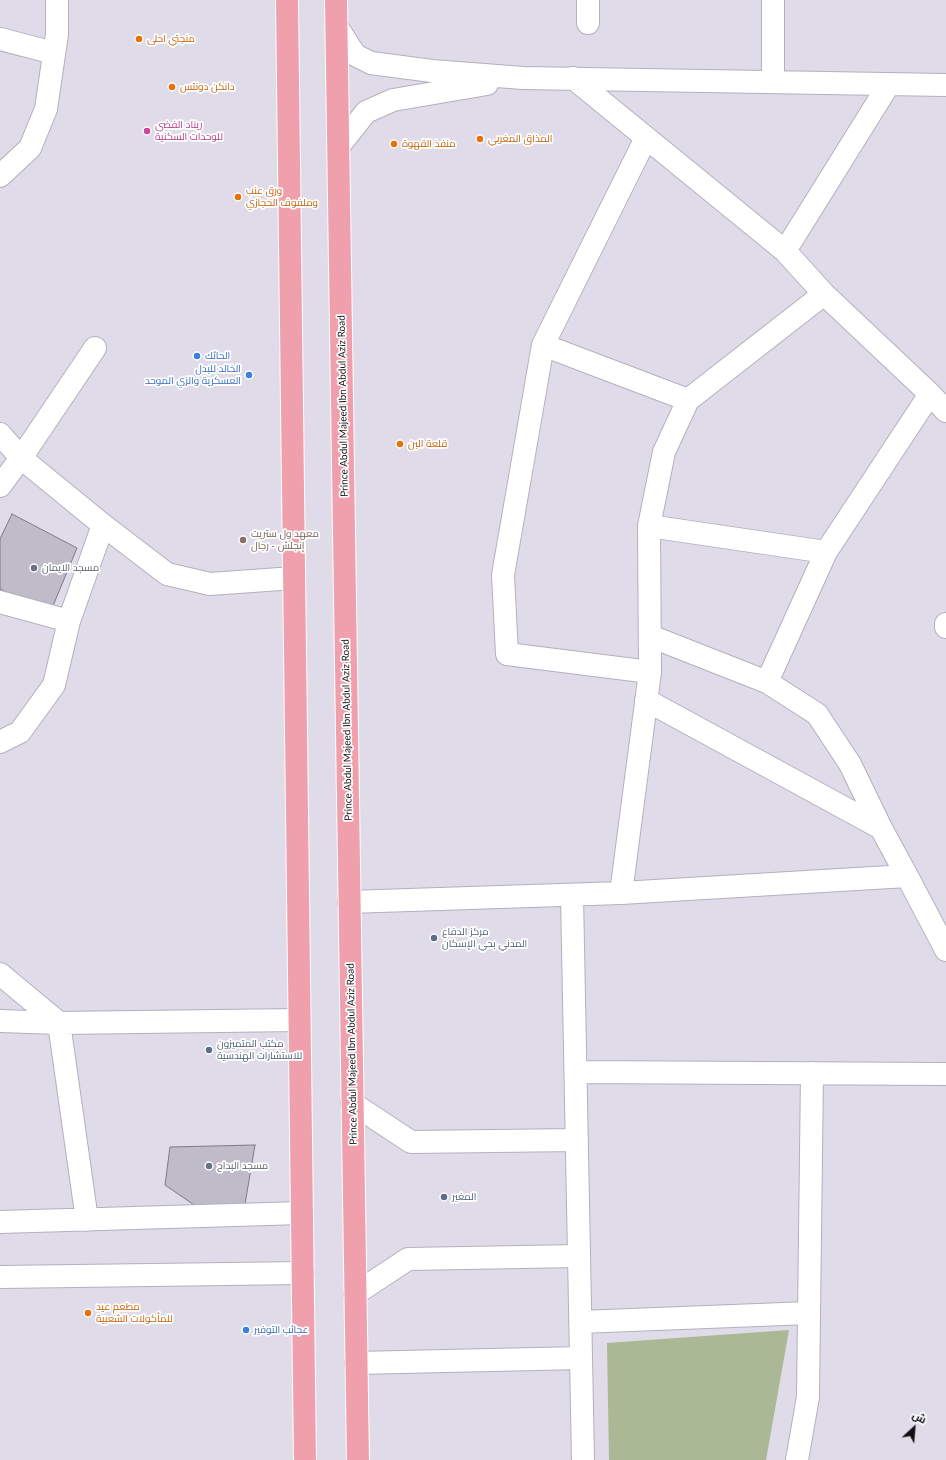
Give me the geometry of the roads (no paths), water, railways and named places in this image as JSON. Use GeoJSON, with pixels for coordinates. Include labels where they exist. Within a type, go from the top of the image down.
{"type":"FeatureCollection","features":[{"type":"Feature","properties":{"kind":"main road","name":"Prince Abdul Majeed Ibn Abdul Aziz Road"},"geometry":{"type":"LineString","coordinates":[[336,0],[358,1460]]}},
{"type":"Feature","properties":{"kind":"main road"},"geometry":{"type":"LineString","coordinates":[[283,3],[294,578],[305,1460]]}},
{"type":"Feature","properties":{"kind":"street"},"geometry":{"type":"LineString","coordinates":[[0,176],[30,148],[46,110],[57,34],[57,0]]}},
{"type":"Feature","properties":{"kind":"street"},"geometry":{"type":"LineString","coordinates":[[588,0],[588,23]]}},
{"type":"Feature","properties":{"kind":"street"},"geometry":{"type":"LineString","coordinates":[[773,0],[773,82]]}},
{"type":"Feature","properties":{"kind":"street"},"geometry":{"type":"LineString","coordinates":[[337,27],[355,55],[371,63],[432,71],[523,78],[946,85]]}},
{"type":"Feature","properties":{"kind":"street"},"geometry":{"type":"LineString","coordinates":[[0,39],[54,53]]}},
{"type":"Feature","properties":{"kind":"street"},"geometry":{"type":"LineString","coordinates":[[339,146],[366,112],[393,100],[523,78]]}},
{"type":"Feature","properties":{"kind":"street"},"geometry":{"type":"LineString","coordinates":[[573,78],[785,251],[824,294],[946,411]]}},
{"type":"Feature","properties":{"kind":"street"},"geometry":{"type":"LineString","coordinates":[[785,251],[889,84]]}},
{"type":"Feature","properties":{"kind":"street"},"geometry":{"type":"LineString","coordinates":[[646,138],[544,345],[503,576],[507,654],[650,672]]}},
{"type":"Feature","properties":{"kind":"street"},"geometry":{"type":"LineString","coordinates":[[621,893],[650,672],[649,526],[664,452],[688,400],[824,294]]}},
{"type":"Feature","properties":{"kind":"street"},"geometry":{"type":"LineString","coordinates":[[544,345],[688,400]]}},
{"type":"Feature","properties":{"kind":"street"},"geometry":{"type":"LineString","coordinates":[[0,486],[21,458],[95,348]]}},
{"type":"Feature","properties":{"kind":"street"},"geometry":{"type":"LineString","coordinates":[[767,682],[826,552],[930,394]]}},
{"type":"Feature","properties":{"kind":"street"},"geometry":{"type":"LineString","coordinates":[[0,434],[21,458],[103,525],[167,574],[210,584],[294,578]]}},
{"type":"Feature","properties":{"kind":"street"},"geometry":{"type":"LineString","coordinates":[[0,742],[20,732],[54,685],[70,621],[103,525]]}},
{"type":"Feature","properties":{"kind":"street"},"geometry":{"type":"LineString","coordinates":[[649,526],[826,552]]}},
{"type":"Feature","properties":{"kind":"street"},"geometry":{"type":"LineString","coordinates":[[0,602],[70,621]]}},
{"type":"Feature","properties":{"kind":"street"},"geometry":{"type":"LineString","coordinates":[[650,636],[767,682],[817,714],[850,764],[881,828],[946,950]]}},
{"type":"Feature","properties":{"kind":"street"},"geometry":{"type":"LineString","coordinates":[[646,700],[881,828]]}},
{"type":"Feature","properties":{"kind":"street"},"geometry":{"type":"LineString","coordinates":[[349,902],[621,893],[907,876]]}},
{"type":"Feature","properties":{"kind":"street"},"geometry":{"type":"LineString","coordinates":[[572,895],[583,1460]]}},
{"type":"Feature","properties":{"kind":"street"},"geometry":{"type":"LineString","coordinates":[[0,974],[59,1023],[88,1220]]}},
{"type":"Feature","properties":{"kind":"street"},"geometry":{"type":"LineString","coordinates":[[0,1021],[59,1023],[299,1020]]}},
{"type":"Feature","properties":{"kind":"street"},"geometry":{"type":"LineString","coordinates":[[576,1072],[946,1074]]}},
{"type":"Feature","properties":{"kind":"street"},"geometry":{"type":"LineString","coordinates":[[797,1460],[808,1397],[812,1073]]}},
{"type":"Feature","properties":{"kind":"street"},"geometry":{"type":"LineString","coordinates":[[352,1103],[411,1142],[577,1140]]}},
{"type":"Feature","properties":{"kind":"street"},"geometry":{"type":"LineString","coordinates":[[0,1222],[302,1213]]}},
{"type":"Feature","properties":{"kind":"street"},"geometry":{"type":"LineString","coordinates":[[355,1294],[408,1259],[579,1256]]}},
{"type":"Feature","properties":{"kind":"street"},"geometry":{"type":"LineString","coordinates":[[0,1277],[303,1273]]}},
{"type":"Feature","properties":{"kind":"street"},"geometry":{"type":"LineString","coordinates":[[580,1322],[809,1313]]}},
{"type":"Feature","properties":{"kind":"street"},"geometry":{"type":"LineString","coordinates":[[356,1363],[581,1358]]}},
{"type":"Feature","properties":{"kind":"place","name":"منجتي احلى"},"geometry":{"type":"Point","coordinates":[139,39]}},
{"type":"Feature","properties":{"kind":"place","name":"دانكن دونتس"},"geometry":{"type":"Point","coordinates":[172,87]}},
{"type":"Feature","properties":{"kind":"place","name":"ريناد الفضي للوحدات السكنية"},"geometry":{"type":"Point","coordinates":[147,131]}},
{"type":"Feature","properties":{"kind":"place","name":"المذاق المغربي"},"geometry":{"type":"Point","coordinates":[480,139]}},
{"type":"Feature","properties":{"kind":"place","name":"منفذ القهوة"},"geometry":{"type":"Point","coordinates":[394,144]}},
{"type":"Feature","properties":{"kind":"place","name":"ورق عنب وملفوف الحجازي"},"geometry":{"type":"Point","coordinates":[238,197]}},
{"type":"Feature","properties":{"kind":"place","name":"الحائك"},"geometry":{"type":"Point","coordinates":[197,356]}},
{"type":"Feature","properties":{"kind":"place","name":"الخالد للبدل العسكرية والزي الموحد"},"geometry":{"type":"Point","coordinates":[249,375]}},
{"type":"Feature","properties":{"kind":"place","name":"قلعة البن"},"geometry":{"type":"Point","coordinates":[400,444]}},
{"type":"Feature","properties":{"kind":"place","name":"معهد ول ستريت إنجلش - رجال"},"geometry":{"type":"Point","coordinates":[243,540]}},
{"type":"Feature","properties":{"kind":"place","name":"مسجد الايمان"},"geometry":{"type":"Point","coordinates":[34,568]}},
{"type":"Feature","properties":{"kind":"place","name":"مركز الدفاع المدني بحي الإسكان"},"geometry":{"type":"Point","coordinates":[434,938]}},
{"type":"Feature","properties":{"kind":"place","name":"مكتب المتميزون للاستشارات الهندسية"},"geometry":{"type":"Point","coordinates":[209,1050]}},
{"type":"Feature","properties":{"kind":"place","name":"مسجد البداح"},"geometry":{"type":"Point","coordinates":[209,1166]}},
{"type":"Feature","properties":{"kind":"place","name":"المغير"},"geometry":{"type":"Point","coordinates":[444,1197]}},
{"type":"Feature","properties":{"kind":"place","name":"مطعم عيد للمأكولات الشعبية"},"geometry":{"type":"Point","coordinates":[88,1313]}},
{"type":"Feature","properties":{"kind":"place","name":"عجائب التوفير"},"geometry":{"type":"Point","coordinates":[246,1330]}}]}
